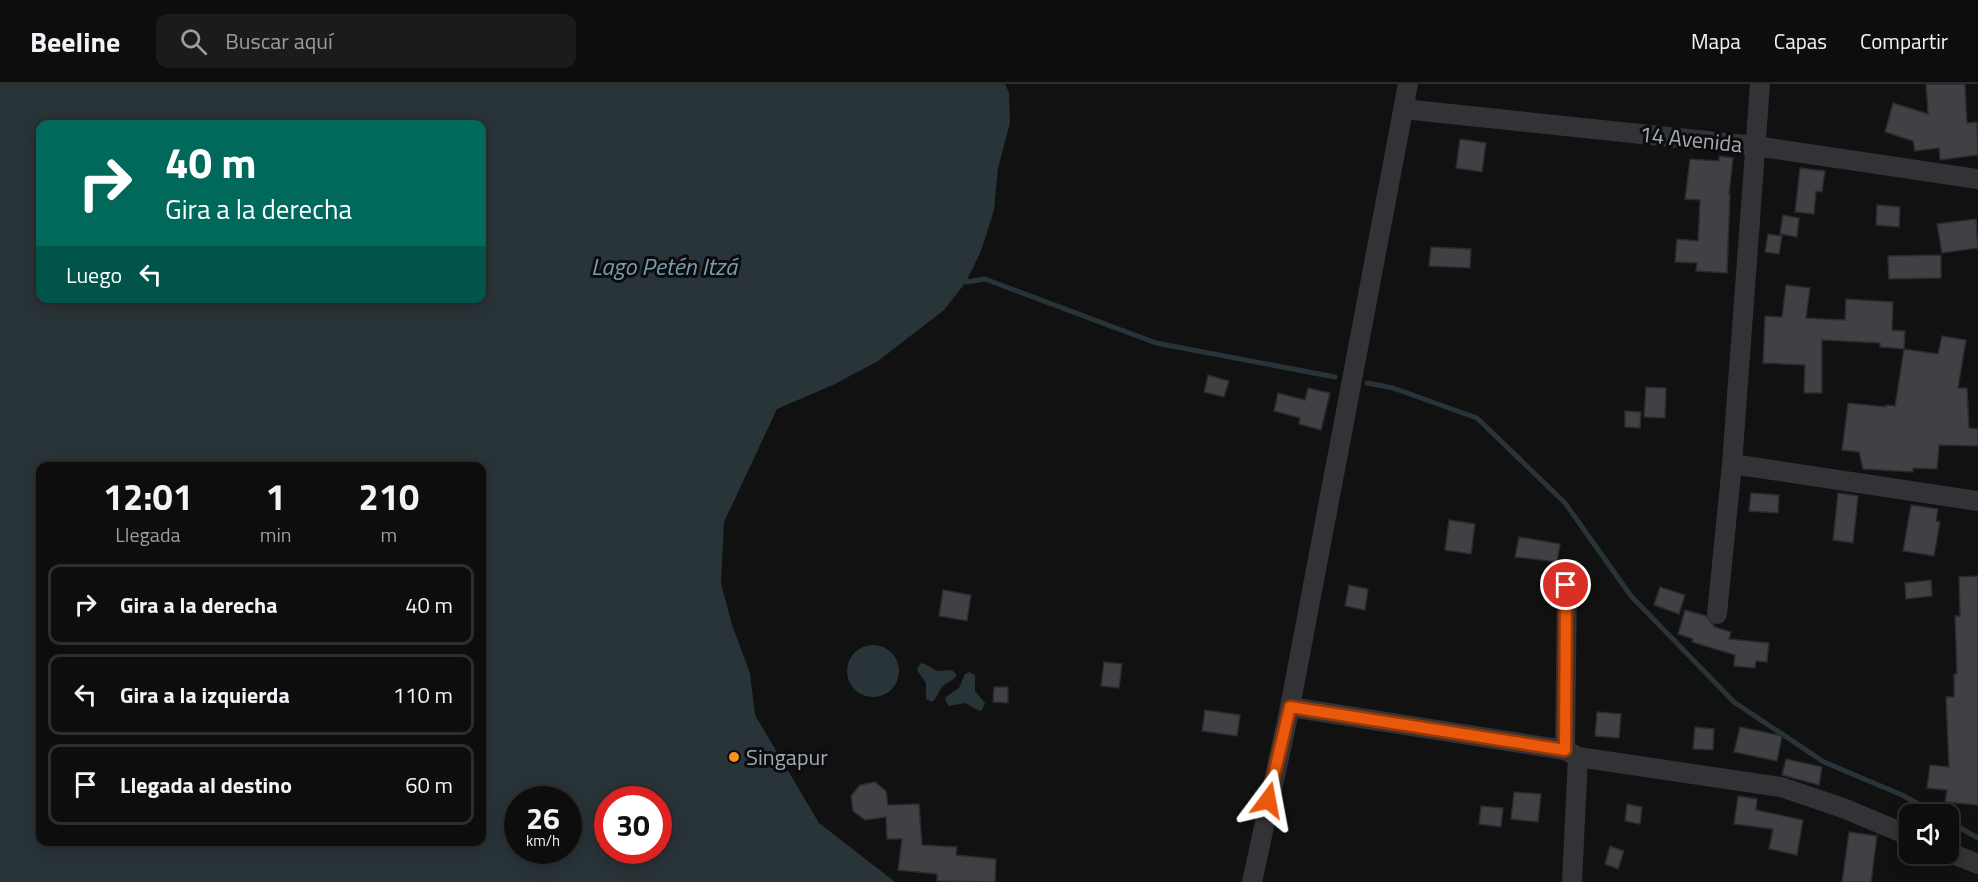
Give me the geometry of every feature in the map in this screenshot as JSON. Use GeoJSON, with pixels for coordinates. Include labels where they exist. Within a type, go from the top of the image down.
{"type":"FeatureCollection","features":[{"type":"Feature","properties":{"kind":"street"},"geometry":{"type":"LineString","coordinates":[[1252,882],[1290,707],[1408,84]]}},
{"type":"Feature","properties":{"kind":"street"},"geometry":{"type":"LineString","coordinates":[[1718,614],[1732,464],[1760,84]]}},
{"type":"Feature","properties":{"kind":"street","name":"14 Avenida"},"geometry":{"type":"LineString","coordinates":[[1403,109],[1755,146],[1978,179]]}},
{"type":"Feature","properties":{"kind":"street"},"geometry":{"type":"LineString","coordinates":[[1732,464],[1978,501]]}},
{"type":"Feature","properties":{"kind":"street"},"geometry":{"type":"LineString","coordinates":[[1566,585],[1572,754],[1572,882]]}},
{"type":"Feature","properties":{"kind":"street"},"geometry":{"type":"LineString","coordinates":[[1290,707],[1781,787],[1843,808],[1899,831]]}},
{"type":"Feature","properties":{"kind":"street"},"geometry":{"type":"LineString","coordinates":[[1959,856],[1978,864]]}},
{"type":"Feature","properties":{"kind":"water","name":"Lago Petén Itzá"},"geometry":{"type":"Polygon","coordinates":[[[0,84],[1005,84],[1009,93],[1010,123],[998,168],[994,210],[981,251],[966,282],[944,310],[878,361],[835,384],[777,409],[724,522],[721,583],[732,625],[750,673],[755,715],[819,823],[895,882],[0,882],[0,84]]]}},
{"type":"Feature","properties":{"kind":"water"},"geometry":{"type":"Polygon","coordinates":[[[868,645],[878,645],[892,652],[899,671],[892,690],[878,697],[868,697],[858,693],[851,686],[847,676],[847,666],[851,656],[858,649],[868,645]]]}},
{"type":"Feature","properties":{"kind":"water"},"geometry":{"type":"Polygon","coordinates":[[[923,663],[937,671],[952,670],[957,675],[942,687],[932,702],[926,699],[926,683],[917,670],[923,663]]]}},
{"type":"Feature","properties":{"kind":"water"},"geometry":{"type":"Polygon","coordinates":[[[969,672],[975,675],[975,691],[985,703],[979,711],[965,703],[949,706],[945,700],[959,688],[965,674],[969,672]]]}},
{"type":"Feature","properties":{"kind":"building"},"geometry":{"type":"Polygon","coordinates":[[[1926,84],[1965,84],[1967,123],[1977,122],[1978,155],[1940,160],[1939,148],[1915,151],[1913,141],[1885,132],[1893,103],[1928,114],[1926,84]]]}},
{"type":"Feature","properties":{"kind":"building"},"geometry":{"type":"Polygon","coordinates":[[[1460,139],[1486,143],[1482,172],[1456,168],[1460,139]]]}},
{"type":"Feature","properties":{"kind":"building"},"geometry":{"type":"Polygon","coordinates":[[[1719,156],[1733,158],[1729,194],[1727,273],[1696,271],[1697,263],[1675,262],[1677,239],[1698,241],[1700,200],[1685,199],[1690,159],[1719,161],[1719,156]]]}},
{"type":"Feature","properties":{"kind":"building"},"geometry":{"type":"Polygon","coordinates":[[[1800,168],[1825,171],[1822,192],[1816,191],[1814,214],[1795,212],[1800,168]]]}},
{"type":"Feature","properties":{"kind":"building"},"geometry":{"type":"Polygon","coordinates":[[[1877,205],[1900,207],[1899,227],[1876,225],[1877,205]]]}},
{"type":"Feature","properties":{"kind":"building"},"geometry":{"type":"Polygon","coordinates":[[[1783,215],[1799,218],[1797,237],[1780,234],[1783,215]]]}},
{"type":"Feature","properties":{"kind":"building"},"geometry":{"type":"Polygon","coordinates":[[[1976,219],[1978,248],[1942,253],[1937,224],[1976,219]]]}},
{"type":"Feature","properties":{"kind":"building"},"geometry":{"type":"Polygon","coordinates":[[[1768,234],[1782,236],[1779,254],[1765,252],[1768,234]]]}},
{"type":"Feature","properties":{"kind":"building"},"geometry":{"type":"Polygon","coordinates":[[[1431,247],[1471,249],[1470,268],[1429,266],[1431,247]]]}},
{"type":"Feature","properties":{"kind":"building"},"geometry":{"type":"Polygon","coordinates":[[[1941,255],[1941,278],[1889,279],[1888,256],[1941,255]]]}},
{"type":"Feature","properties":{"kind":"building"},"geometry":{"type":"Polygon","coordinates":[[[1786,285],[1810,288],[1806,318],[1845,320],[1846,299],[1893,302],[1892,330],[1905,331],[1904,349],[1880,347],[1880,343],[1822,340],[1822,393],[1804,393],[1805,365],[1763,363],[1765,316],[1782,317],[1786,285]]]}},
{"type":"Feature","properties":{"kind":"building"},"geometry":{"type":"Polygon","coordinates":[[[1942,336],[1966,340],[1958,388],[1967,388],[1969,428],[1978,429],[1978,446],[1939,445],[1937,469],[1913,468],[1913,472],[1863,469],[1859,452],[1842,450],[1848,403],[1895,406],[1904,349],[1938,354],[1942,336]]]}},
{"type":"Feature","properties":{"kind":"building"},"geometry":{"type":"Polygon","coordinates":[[[1208,375],[1229,381],[1224,397],[1204,392],[1208,375]]]}},
{"type":"Feature","properties":{"kind":"building"},"geometry":{"type":"Polygon","coordinates":[[[1646,387],[1666,388],[1665,418],[1644,417],[1646,387]]]}},
{"type":"Feature","properties":{"kind":"building"},"geometry":{"type":"Polygon","coordinates":[[[1308,388],[1330,393],[1321,430],[1299,424],[1300,418],[1274,411],[1278,393],[1305,400],[1308,388]]]}},
{"type":"Feature","properties":{"kind":"building"},"geometry":{"type":"Polygon","coordinates":[[[1625,411],[1641,412],[1640,428],[1625,427],[1625,411]]]}},
{"type":"Feature","properties":{"kind":"building"},"geometry":{"type":"Polygon","coordinates":[[[1751,493],[1779,495],[1778,513],[1749,511],[1751,493]]]}},
{"type":"Feature","properties":{"kind":"building"},"geometry":{"type":"Polygon","coordinates":[[[1838,493],[1858,496],[1853,543],[1833,540],[1838,493]]]}},
{"type":"Feature","properties":{"kind":"building"},"geometry":{"type":"Polygon","coordinates":[[[1911,505],[1938,509],[1936,521],[1940,522],[1934,556],[1903,551],[1911,505]]]}},
{"type":"Feature","properties":{"kind":"building"},"geometry":{"type":"Polygon","coordinates":[[[1449,520],[1475,524],[1471,554],[1445,550],[1449,520]]]}},
{"type":"Feature","properties":{"kind":"building"},"geometry":{"type":"Polygon","coordinates":[[[1519,537],[1560,544],[1557,562],[1515,557],[1519,537]]]}},
{"type":"Feature","properties":{"kind":"building"},"geometry":{"type":"Polygon","coordinates":[[[1978,576],[1978,805],[1945,802],[1947,790],[1927,788],[1930,765],[1949,767],[1946,697],[1954,697],[1954,674],[1957,674],[1955,616],[1960,616],[1959,577],[1978,576]]]}},
{"type":"Feature","properties":{"kind":"building"},"geometry":{"type":"Polygon","coordinates":[[[1931,580],[1932,596],[1906,599],[1905,583],[1931,580]]]}},
{"type":"Feature","properties":{"kind":"building"},"geometry":{"type":"Polygon","coordinates":[[[1349,585],[1368,589],[1365,610],[1345,606],[1349,585]]]}},
{"type":"Feature","properties":{"kind":"building"},"geometry":{"type":"Polygon","coordinates":[[[1660,587],[1685,595],[1679,614],[1654,605],[1660,587]]]}},
{"type":"Feature","properties":{"kind":"building"},"geometry":{"type":"Polygon","coordinates":[[[943,590],[971,595],[967,621],[939,616],[943,590]]]}},
{"type":"Feature","properties":{"kind":"building"},"geometry":{"type":"Polygon","coordinates":[[[1685,610],[1706,616],[1715,627],[1731,632],[1729,639],[1769,643],[1767,662],[1756,661],[1755,668],[1734,666],[1735,655],[1692,642],[1693,639],[1678,634],[1685,610]]]}},
{"type":"Feature","properties":{"kind":"building"},"geometry":{"type":"Polygon","coordinates":[[[1104,662],[1122,664],[1119,688],[1101,686],[1104,662]]]}},
{"type":"Feature","properties":{"kind":"building"},"geometry":{"type":"Polygon","coordinates":[[[994,687],[1008,687],[1008,703],[993,702],[994,687]]]}},
{"type":"Feature","properties":{"kind":"building"},"geometry":{"type":"Polygon","coordinates":[[[1205,710],[1240,715],[1237,736],[1202,731],[1205,710]]]}},
{"type":"Feature","properties":{"kind":"building"},"geometry":{"type":"Polygon","coordinates":[[[1597,712],[1621,714],[1619,738],[1595,736],[1597,712]]]}},
{"type":"Feature","properties":{"kind":"building"},"geometry":{"type":"Polygon","coordinates":[[[1695,727],[1714,729],[1713,750],[1693,749],[1695,727]]]}},
{"type":"Feature","properties":{"kind":"building"},"geometry":{"type":"Polygon","coordinates":[[[1740,727],[1782,736],[1777,761],[1734,752],[1740,727]]]}},
{"type":"Feature","properties":{"kind":"building"},"geometry":{"type":"Polygon","coordinates":[[[1786,759],[1822,767],[1819,785],[1782,775],[1786,759]]]}},
{"type":"Feature","properties":{"kind":"building"},"geometry":{"type":"Polygon","coordinates":[[[875,782],[886,791],[888,805],[919,804],[922,845],[957,847],[956,855],[996,859],[995,882],[937,881],[937,874],[898,870],[902,839],[887,839],[886,817],[865,820],[853,811],[851,796],[860,785],[875,782]]]}},
{"type":"Feature","properties":{"kind":"building"},"geometry":{"type":"Polygon","coordinates":[[[1514,792],[1541,794],[1538,822],[1511,819],[1514,792]]]}},
{"type":"Feature","properties":{"kind":"building"},"geometry":{"type":"Polygon","coordinates":[[[1738,796],[1757,799],[1756,810],[1803,820],[1797,855],[1769,849],[1773,829],[1734,824],[1738,796]]]}},
{"type":"Feature","properties":{"kind":"building"},"geometry":{"type":"Polygon","coordinates":[[[1627,804],[1642,807],[1640,824],[1625,821],[1627,804]]]}},
{"type":"Feature","properties":{"kind":"building"},"geometry":{"type":"Polygon","coordinates":[[[1481,806],[1503,808],[1501,827],[1479,824],[1481,806]]]}},
{"type":"Feature","properties":{"kind":"building"},"geometry":{"type":"Polygon","coordinates":[[[1849,832],[1877,836],[1871,882],[1842,882],[1849,832]]]}},
{"type":"Feature","properties":{"kind":"building"},"geometry":{"type":"Polygon","coordinates":[[[1610,846],[1624,851],[1618,869],[1605,864],[1610,846]]]}},
{"type":"Feature","properties":{"kind":"waterway"},"geometry":{"type":"LineString","coordinates":[[966,282],[985,279],[1156,343],[1335,377]]}},
{"type":"Feature","properties":{"kind":"waterway"},"geometry":{"type":"LineString","coordinates":[[1367,383],[1393,388],[1477,418],[1565,503],[1631,596],[1734,702],[1824,762],[1919,804]]}},
{"type":"Feature","properties":{"kind":"waterway"},"geometry":{"type":"LineString","coordinates":[[1959,827],[1978,838]]}},
{"type":"Feature","properties":{"kind":"place","name":"Singapur"},"geometry":{"type":"Point","coordinates":[734,757]}},
{"type":"Feature","properties":{"kind":"route"},"geometry":{"type":"LineString","coordinates":[[1268,800],[1290,707],[1565,750],[1566,585]]}}]}
